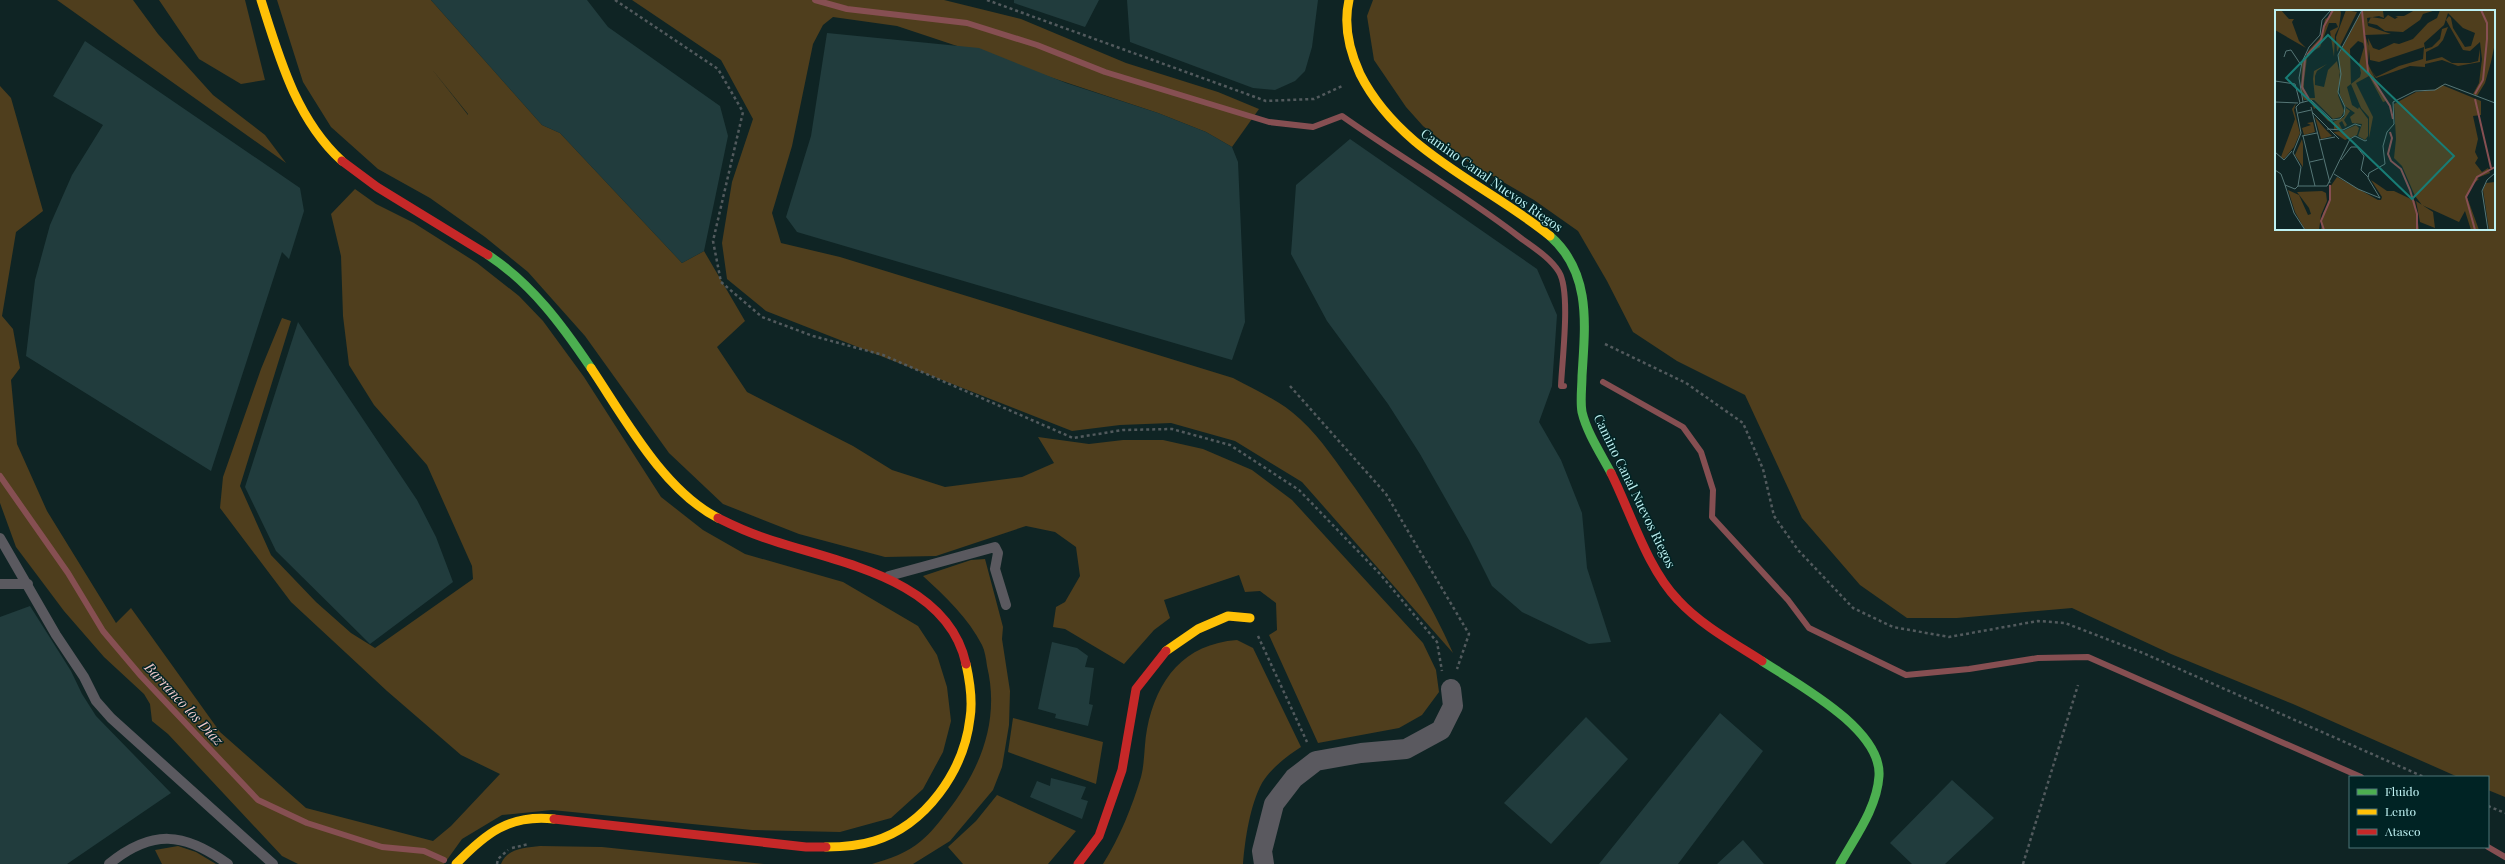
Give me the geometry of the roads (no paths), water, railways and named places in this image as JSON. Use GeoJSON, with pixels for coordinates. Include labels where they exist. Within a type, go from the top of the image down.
{"type":"FeatureCollection","features":[{"type":"Feature","properties":{"kind":"street"},"geometry":{"type":"LineString","coordinates":[[261,0],[280,64],[301,110],[331,150],[370,182],[478,248],[521,281],[560,323],[653,459],[680,490],[712,515],[743,531],[887,577],[926,603],[950,629],[968,667],[972,710],[963,752],[944,790],[915,820],[882,839],[842,847],[806,847],[550,819],[512,822],[481,838],[456,864]]}},
{"type":"Feature","properties":{"kind":"street","name":"Camino Canal Nuevos Riegos"},"geometry":{"type":"LineString","coordinates":[[1349,0],[1347,44],[1361,77],[1380,108],[1417,146],[1552,236],[1571,258],[1582,286],[1585,335],[1582,411],[1590,432],[1662,578],[1678,600],[1698,619],[1812,694],[1855,726],[1870,742],[1879,763],[1878,784],[1870,807],[1840,864]]}},
{"type":"Feature","properties":{"kind":"street"},"geometry":{"type":"LineString","coordinates":[[1078,864],[1099,836],[1122,770],[1136,689],[1168,649],[1198,629],[1228,616],[1250,618]]}},
{"type":"Feature","properties":{"kind":"street"},"geometry":{"type":"LineString","coordinates":[[1264,864],[1262,851],[1274,804],[1294,778],[1316,761],[1361,753],[1406,750],[1441,730],[1452,706],[1451,689]]}},
{"type":"Feature","properties":{"kind":"lane"},"geometry":{"type":"LineString","coordinates":[[0,538],[96,701],[111,718],[273,864]]}},
{"type":"Feature","properties":{"kind":"lane"},"geometry":{"type":"LineString","coordinates":[[887,577],[995,547],[998,553],[995,569],[1006,605]]}},
{"type":"Feature","properties":{"kind":"lane"},"geometry":{"type":"LineString","coordinates":[[0,584],[28,584]]}},
{"type":"Feature","properties":{"kind":"lane"},"geometry":{"type":"LineString","coordinates":[[109,864],[120,855],[152,838],[178,838],[211,851],[228,864]]}},
{"type":"Feature","properties":{"kind":"waterway"},"geometry":{"type":"LineString","coordinates":[[815,0],[847,9],[967,23],[1037,45],[1105,72],[1269,122],[1313,127],[1342,116],[1497,220],[1551,261],[1559,272],[1563,282],[1565,295],[1565,327],[1561,386],[1564,386]]}},
{"type":"Feature","properties":{"kind":"waterway"},"geometry":{"type":"LineString","coordinates":[[1603,382],[1683,427],[1701,452],[1713,490],[1712,517],[1788,600],[1809,628],[1906,675],[1969,669],[2038,658],[2088,657],[2359,776]]}},
{"type":"Feature","properties":{"kind":"waterway","name":"Barranco los Díaz"},"geometry":{"type":"LineString","coordinates":[[0,476],[68,573],[103,631],[141,676],[258,800],[307,823],[382,847],[424,851],[444,860]]}},
{"type":"Feature","properties":{"kind":"waterway"},"geometry":{"type":"LineString","coordinates":[[2489,848],[2505,857]]}}]}
